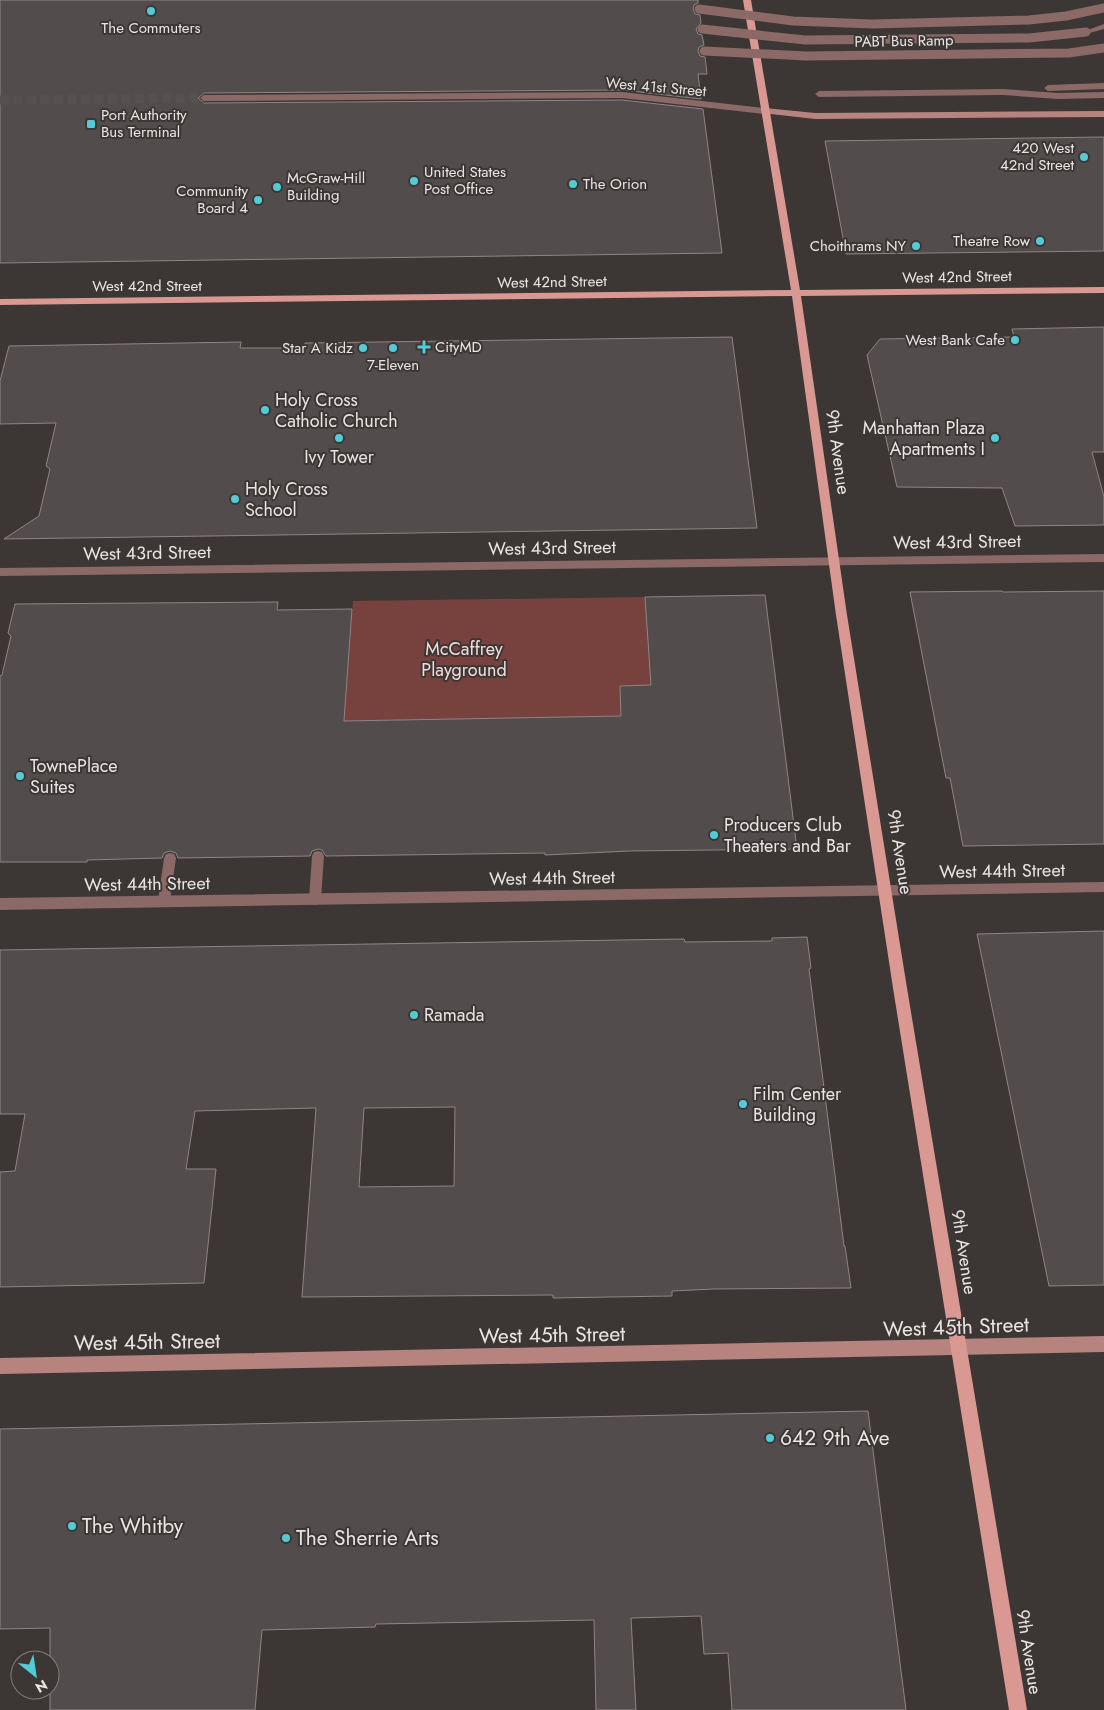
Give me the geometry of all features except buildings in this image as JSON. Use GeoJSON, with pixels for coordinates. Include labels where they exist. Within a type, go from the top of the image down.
{"type":"FeatureCollection","features":[{"type":"Feature","properties":{"kind":"main road","name":"9th Avenue"},"geometry":{"type":"LineString","coordinates":[[747,0],[796,294],[833,561],[900,988],[1018,1710]]}},
{"type":"Feature","properties":{"kind":"main road","name":"West 41st Street"},"geometry":{"type":"LineString","coordinates":[[765,111],[815,116],[1104,114]]}},
{"type":"Feature","properties":{"kind":"main road","name":"West 42nd Street"},"geometry":{"type":"LineString","coordinates":[[0,302],[1104,290]]}},
{"type":"Feature","properties":{"kind":"main road","name":"West 45th Street"},"geometry":{"type":"LineString","coordinates":[[0,1366],[1104,1344]]}},
{"type":"Feature","properties":{"kind":"street","name":"PABT Bus Ramp"},"geometry":{"type":"LineString","coordinates":[[699,9],[796,21],[886,23],[1034,20],[1063,17],[1104,8]]}},
{"type":"Feature","properties":{"kind":"street","name":"PABT Bus Ramp"},"geometry":{"type":"LineString","coordinates":[[1086,32],[1104,26]]}},
{"type":"Feature","properties":{"kind":"street","name":"PABT Bus Ramp"},"geometry":{"type":"LineString","coordinates":[[702,29],[805,40],[1029,38],[1104,30]]}},
{"type":"Feature","properties":{"kind":"street","name":"PABT Bus Ramp"},"geometry":{"type":"LineString","coordinates":[[704,51],[806,56],[1069,53],[1104,48]]}},
{"type":"Feature","properties":{"kind":"street"},"geometry":{"type":"LineString","coordinates":[[1003,92],[1104,86]]}},
{"type":"Feature","properties":{"kind":"street"},"geometry":{"type":"LineString","coordinates":[[819,94],[1003,92],[1058,96],[1104,95]]}},
{"type":"Feature","properties":{"kind":"street","name":"West 41st Street"},"geometry":{"type":"LineString","coordinates":[[204,98],[622,95],[765,111]]}},
{"type":"Feature","properties":{"kind":"street","name":"West 43rd Street"},"geometry":{"type":"LineString","coordinates":[[0,572],[1104,558]]}},
{"type":"Feature","properties":{"kind":"street"},"geometry":{"type":"LineString","coordinates":[[315,899],[318,856]]}},
{"type":"Feature","properties":{"kind":"street"},"geometry":{"type":"LineString","coordinates":[[164,901],[170,858]]}},
{"type":"Feature","properties":{"kind":"street","name":"West 44th Street"},"geometry":{"type":"LineString","coordinates":[[0,904],[1104,887]]}},
{"type":"Feature","properties":{"kind":"green space","name":"McCaffrey Playground"},"geometry":{"type":"Polygon","coordinates":[[[645,597],[653,685],[620,686],[621,716],[344,721],[353,601],[645,597]]]}},
{"type":"Feature","properties":{"kind":"tunnel"},"geometry":{"type":"LineString","coordinates":[[0,100],[204,98]]}},
{"type":"Feature","properties":{"kind":"place","name":"The Commuters"},"geometry":{"type":"Point","coordinates":[151,11]}},
{"type":"Feature","properties":{"kind":"place","name":"Port Authority Bus Terminal"},"geometry":{"type":"Point","coordinates":[91,124]}},
{"type":"Feature","properties":{"kind":"place","name":"420 West 42nd Street"},"geometry":{"type":"Point","coordinates":[1084,157]}},
{"type":"Feature","properties":{"kind":"place","name":"United States Post Office"},"geometry":{"type":"Point","coordinates":[414,181]}},
{"type":"Feature","properties":{"kind":"place","name":"The Orion"},"geometry":{"type":"Point","coordinates":[573,184]}},
{"type":"Feature","properties":{"kind":"place","name":"McGraw-Hill Building"},"geometry":{"type":"Point","coordinates":[277,187]}},
{"type":"Feature","properties":{"kind":"place","name":"Community Board 4"},"geometry":{"type":"Point","coordinates":[258,200]}},
{"type":"Feature","properties":{"kind":"place","name":"Theatre Row"},"geometry":{"type":"Point","coordinates":[1040,241]}},
{"type":"Feature","properties":{"kind":"place","name":"Choithrams NY"},"geometry":{"type":"Point","coordinates":[916,246]}},
{"type":"Feature","properties":{"kind":"place","name":"West Bank Cafe"},"geometry":{"type":"Point","coordinates":[1015,340]}},
{"type":"Feature","properties":{"kind":"place","name":"CityMD"},"geometry":{"type":"Point","coordinates":[424,347]}},
{"type":"Feature","properties":{"kind":"place","name":"Star A Kidz"},"geometry":{"type":"Point","coordinates":[363,348]}},
{"type":"Feature","properties":{"kind":"place","name":"7-Eleven"},"geometry":{"type":"Point","coordinates":[393,348]}},
{"type":"Feature","properties":{"kind":"place","name":"Holy Cross Catholic Church"},"geometry":{"type":"Point","coordinates":[265,410]}},
{"type":"Feature","properties":{"kind":"place","name":"Ivy Tower"},"geometry":{"type":"Point","coordinates":[339,438]}},
{"type":"Feature","properties":{"kind":"place","name":"Manhattan Plaza Apartments I"},"geometry":{"type":"Point","coordinates":[995,438]}},
{"type":"Feature","properties":{"kind":"place","name":"Holy Cross School"},"geometry":{"type":"Point","coordinates":[235,499]}},
{"type":"Feature","properties":{"kind":"place","name":"TownePlace Suites"},"geometry":{"type":"Point","coordinates":[20,776]}},
{"type":"Feature","properties":{"kind":"place","name":"Producers Club Theaters and Bar"},"geometry":{"type":"Point","coordinates":[714,835]}},
{"type":"Feature","properties":{"kind":"place","name":"Ramada"},"geometry":{"type":"Point","coordinates":[414,1015]}},
{"type":"Feature","properties":{"kind":"place","name":"Film Center Building"},"geometry":{"type":"Point","coordinates":[743,1104]}},
{"type":"Feature","properties":{"kind":"place","name":"642 9th Ave"},"geometry":{"type":"Point","coordinates":[770,1438]}},
{"type":"Feature","properties":{"kind":"place","name":"The Whitby"},"geometry":{"type":"Point","coordinates":[72,1526]}},
{"type":"Feature","properties":{"kind":"place","name":"The Sherrie Arts"},"geometry":{"type":"Point","coordinates":[286,1538]}}]}
